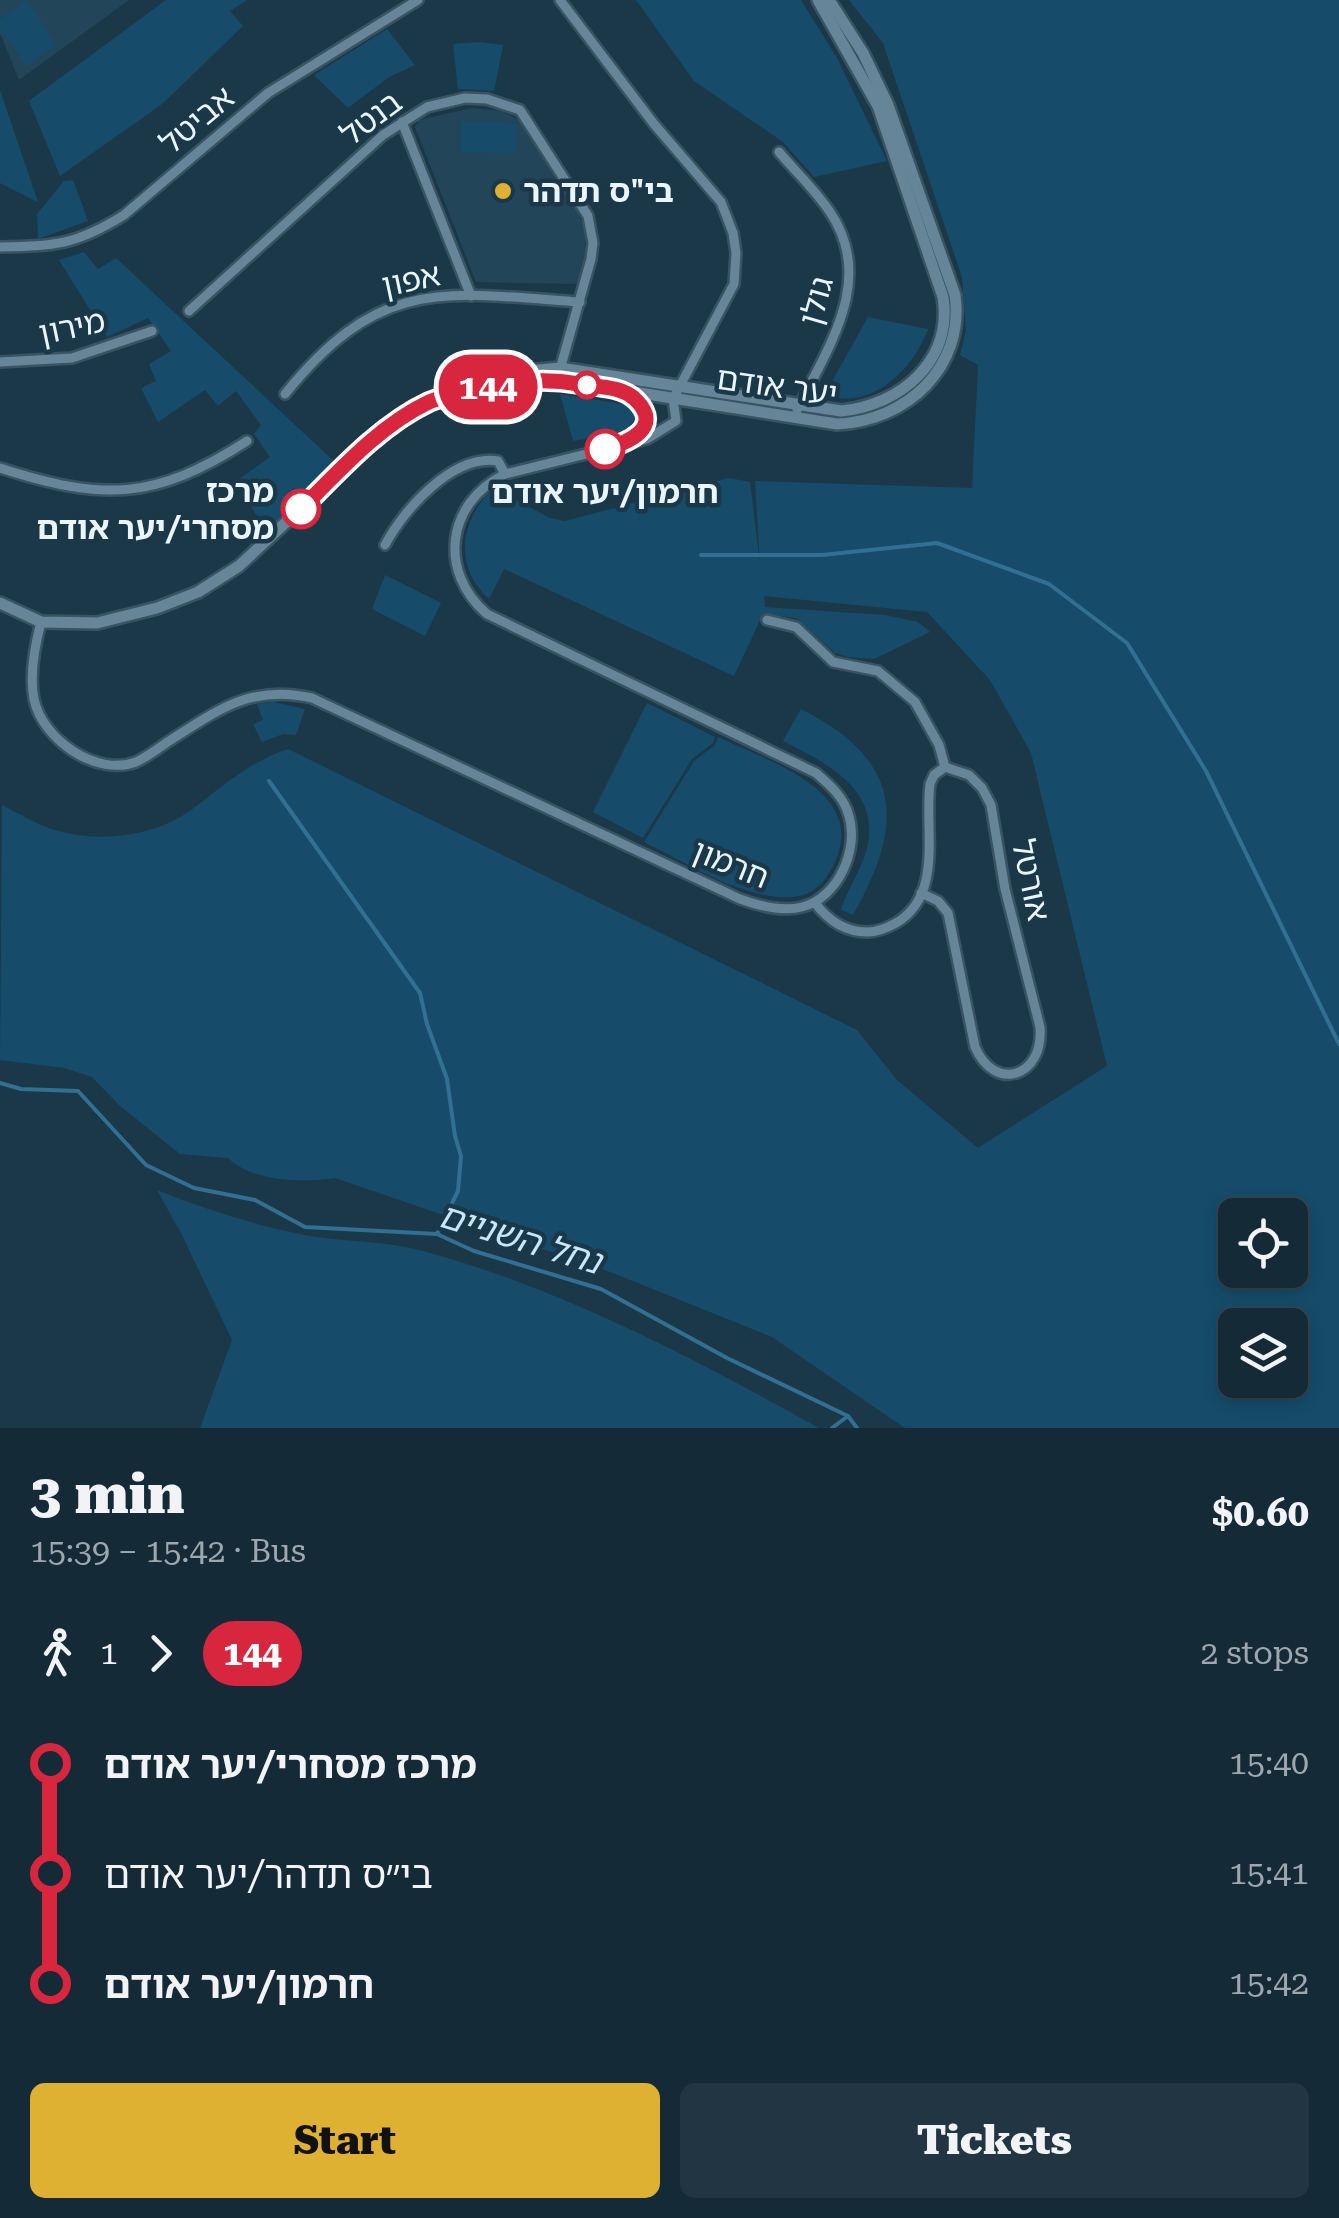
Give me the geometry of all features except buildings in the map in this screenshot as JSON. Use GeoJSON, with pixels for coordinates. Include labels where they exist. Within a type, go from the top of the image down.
{"type":"FeatureCollection","features":[{"type":"Feature","properties":{"kind":"street","name":"אביטל"},"geometry":{"type":"LineString","coordinates":[[0,247],[58,245],[100,230],[124,215],[268,93],[418,0]]}},
{"type":"Feature","properties":{"kind":"street"},"geometry":{"type":"LineString","coordinates":[[560,0],[654,124],[720,202],[734,232],[737,268],[730,297],[676,394],[676,421],[647,439],[505,474],[488,482],[461,516],[456,538],[461,583],[471,600],[487,614],[803,766],[832,786],[850,818],[850,852],[840,875],[815,902],[826,918],[839,926],[871,932],[904,918],[921,893],[930,855],[930,784],[944,767],[939,745],[915,702],[878,671],[833,662],[796,627],[767,620]]}},
{"type":"Feature","properties":{"kind":"street","name":"יער אודם"},"geometry":{"type":"LineString","coordinates":[[796,412],[856,409],[896,394],[919,376],[934,356],[944,320],[938,277],[878,106],[818,0]]}},
{"type":"Feature","properties":{"kind":"street","name":"יער אודם"},"geometry":{"type":"LineString","coordinates":[[0,603],[41,622],[64,624],[110,621],[198,592],[239,566],[385,430],[432,400],[559,374],[853,423],[880,416],[909,401],[929,384],[946,360],[956,320],[952,283],[888,104],[829,0]]}},
{"type":"Feature","properties":{"kind":"street","name":"בנטל"},"geometry":{"type":"LineString","coordinates":[[189,311],[402,122],[427,107],[465,98],[487,99],[520,110],[588,216],[591,259],[559,374]]}},
{"type":"Feature","properties":{"kind":"street"},"geometry":{"type":"LineString","coordinates":[[402,122],[471,296]]}},
{"type":"Feature","properties":{"kind":"street","name":"גולן"},"geometry":{"type":"LineString","coordinates":[[779,152],[828,209],[843,234],[850,262],[846,308],[796,412]]}},
{"type":"Feature","properties":{"kind":"street","name":"אפון"},"geometry":{"type":"LineString","coordinates":[[285,394],[312,360],[362,319],[392,306],[420,299],[471,296],[580,302]]}},
{"type":"Feature","properties":{"kind":"street","name":"מירון"},"geometry":{"type":"LineString","coordinates":[[0,362],[72,358],[152,330]]}},
{"type":"Feature","properties":{"kind":"street","name":"יער אודם"},"geometry":{"type":"LineString","coordinates":[[559,374],[625,391],[676,394]]}},
{"type":"Feature","properties":{"kind":"street"},"geometry":{"type":"LineString","coordinates":[[625,391],[640,403],[644,414],[640,434],[628,443]]}},
{"type":"Feature","properties":{"kind":"street"},"geometry":{"type":"LineString","coordinates":[[0,468],[69,487],[106,492],[132,490],[188,475],[247,441]]}},
{"type":"Feature","properties":{"kind":"street"},"geometry":{"type":"LineString","coordinates":[[384,544],[408,508],[447,476],[488,459],[498,461],[505,474]]}},
{"type":"Feature","properties":{"kind":"street","name":"חרמון"},"geometry":{"type":"LineString","coordinates":[[41,622],[34,660],[36,703],[53,733],[98,764],[135,762],[222,708],[266,693],[288,692],[312,698],[740,899],[780,908],[800,908],[815,902]]}},
{"type":"Feature","properties":{"kind":"street","name":"אורטל"},"geometry":{"type":"LineString","coordinates":[[921,893],[938,900],[948,913],[975,1047],[982,1061],[1007,1074],[1021,1071],[1034,1062],[1040,1049],[1040,1027],[1005,888],[990,804],[969,774],[944,767]]}},
{"type":"Feature","properties":{"kind":"shaded area"},"geometry":{"type":"Polygon","coordinates":[[[0,0],[129,0],[19,80],[0,33],[0,0]]]}},
{"type":"Feature","properties":{"kind":"shaded area"},"geometry":{"type":"Polygon","coordinates":[[[166,0],[247,0],[230,11],[243,26],[162,104],[60,176],[29,101],[166,0]]]}},
{"type":"Feature","properties":{"kind":"shaded area"},"geometry":{"type":"Polygon","coordinates":[[[636,0],[801,0],[837,58],[887,161],[814,177],[783,142],[694,81],[636,0]]]}},
{"type":"Feature","properties":{"kind":"shaded area"},"geometry":{"type":"Polygon","coordinates":[[[849,0],[1339,0],[1339,1428],[905,1428],[772,1337],[613,1273],[335,1178],[279,1179],[250,1172],[228,1158],[180,1154],[119,1105],[92,1077],[64,1068],[0,1060],[2,805],[58,831],[92,836],[128,835],[177,819],[249,767],[288,749],[857,1030],[897,1080],[978,1148],[1107,1066],[1031,753],[990,680],[927,612],[764,596],[765,607],[885,615],[918,622],[930,632],[874,659],[848,657],[835,653],[796,618],[763,614],[734,676],[504,569],[489,599],[477,586],[466,557],[468,528],[493,488],[550,518],[565,521],[729,478],[750,482],[760,564],[755,481],[972,488],[978,365],[960,355],[966,331],[962,277],[883,43],[849,0]]]}},
{"type":"Feature","properties":{"kind":"shaded area"},"geometry":{"type":"Polygon","coordinates":[[[27,1],[57,45],[26,66],[0,28],[0,19],[27,1]]]}},
{"type":"Feature","properties":{"kind":"shaded area"},"geometry":{"type":"Polygon","coordinates":[[[387,29],[415,65],[389,77],[348,108],[314,75],[387,29]]]}},
{"type":"Feature","properties":{"kind":"shaded area"},"geometry":{"type":"Polygon","coordinates":[[[453,44],[503,45],[494,91],[458,89],[453,44]]]}},
{"type":"Feature","properties":{"kind":"shaded area"},"geometry":{"type":"Polygon","coordinates":[[[0,90],[38,202],[0,183],[0,90]]]}},
{"type":"Feature","properties":{"kind":"shaded area","name":"בי\"ס תדהר"},"geometry":{"type":"Polygon","coordinates":[[[471,108],[502,111],[522,122],[577,209],[585,231],[585,266],[583,278],[575,284],[476,282],[415,127],[419,120],[471,108]]]}},
{"type":"Feature","properties":{"kind":"shaded area"},"geometry":{"type":"Polygon","coordinates":[[[462,121],[517,123],[516,153],[461,152],[462,121]]]}},
{"type":"Feature","properties":{"kind":"shaded area"},"geometry":{"type":"Polygon","coordinates":[[[73,180],[88,221],[38,239],[37,214],[64,181],[73,180]]]}},
{"type":"Feature","properties":{"kind":"shaded area"},"geometry":{"type":"Polygon","coordinates":[[[84,252],[98,269],[116,258],[337,464],[267,532],[235,482],[270,457],[254,434],[261,425],[236,391],[218,406],[205,390],[158,422],[141,388],[156,381],[149,364],[171,351],[148,318],[107,337],[59,260],[84,252]]]}},
{"type":"Feature","properties":{"kind":"shaded area"},"geometry":{"type":"Polygon","coordinates":[[[868,317],[928,329],[914,356],[893,379],[867,395],[837,398],[830,385],[868,317]]]}},
{"type":"Feature","properties":{"kind":"shaded area"},"geometry":{"type":"Polygon","coordinates":[[[560,394],[628,405],[636,418],[624,432],[573,441],[560,394]]]}},
{"type":"Feature","properties":{"kind":"shaded area"},"geometry":{"type":"Polygon","coordinates":[[[385,575],[441,603],[425,636],[372,609],[385,575]]]}},
{"type":"Feature","properties":{"kind":"shaded area"},"geometry":{"type":"Polygon","coordinates":[[[273,702],[305,709],[296,735],[283,734],[262,742],[253,724],[263,720],[257,704],[273,702]]]}},
{"type":"Feature","properties":{"kind":"shaded area"},"geometry":{"type":"Polygon","coordinates":[[[647,703],[715,737],[692,759],[643,838],[593,812],[647,703]]]}},
{"type":"Feature","properties":{"kind":"shaded area"},"geometry":{"type":"Polygon","coordinates":[[[801,709],[859,750],[876,772],[885,796],[881,851],[853,915],[841,910],[865,854],[868,817],[862,801],[841,776],[783,741],[801,709]]]}},
{"type":"Feature","properties":{"kind":"shaded area"},"geometry":{"type":"Polygon","coordinates":[[[718,737],[789,770],[829,802],[840,822],[840,846],[829,873],[814,890],[786,897],[743,890],[644,842],[694,761],[715,745],[718,737]]]}},
{"type":"Feature","properties":{"kind":"shaded area"},"geometry":{"type":"Polygon","coordinates":[[[157,1190],[271,1227],[310,1236],[409,1248],[526,1285],[675,1351],[819,1428],[200,1428],[232,1340],[157,1190]]]}},
{"type":"Feature","properties":{"kind":"waterway"},"geometry":{"type":"LineString","coordinates":[[701,555],[822,555],[937,543],[1049,584],[1127,643],[1206,771],[1339,1044]]}},
{"type":"Feature","properties":{"kind":"waterway"},"geometry":{"type":"LineString","coordinates":[[269,781],[420,993],[447,1079],[461,1156],[458,1191],[438,1232]]}},
{"type":"Feature","properties":{"kind":"waterway","name":"נחל השניים"},"geometry":{"type":"LineString","coordinates":[[0,1083],[21,1089],[78,1091],[146,1165],[194,1188],[255,1200],[305,1227],[437,1234],[474,1251],[601,1289],[727,1358],[848,1416],[857,1428]]}},
{"type":"Feature","properties":{"kind":"waterway"},"geometry":{"type":"LineString","coordinates":[[832,1428],[848,1416]]}},
{"type":"Feature","properties":{"kind":"bus line","name":"144"},"geometry":{"type":"LineString","coordinates":[[301,509],[385,430],[417,408],[432,400],[494,386],[551,379],[625,391],[640,403],[644,423],[640,434],[628,443],[605,449]]}},
{"type":"Feature","properties":{"kind":"place","name":"בי\"ס תדהר"},"geometry":{"type":"Point","coordinates":[503,191]}},
{"type":"Feature","properties":{"kind":"place","name":"חרמון/יער אודם"},"geometry":{"type":"Point","coordinates":[605,449]}},
{"type":"Feature","properties":{"kind":"place","name":"מרכז מסחרי/יער אודם"},"geometry":{"type":"Point","coordinates":[301,509]}}]}
